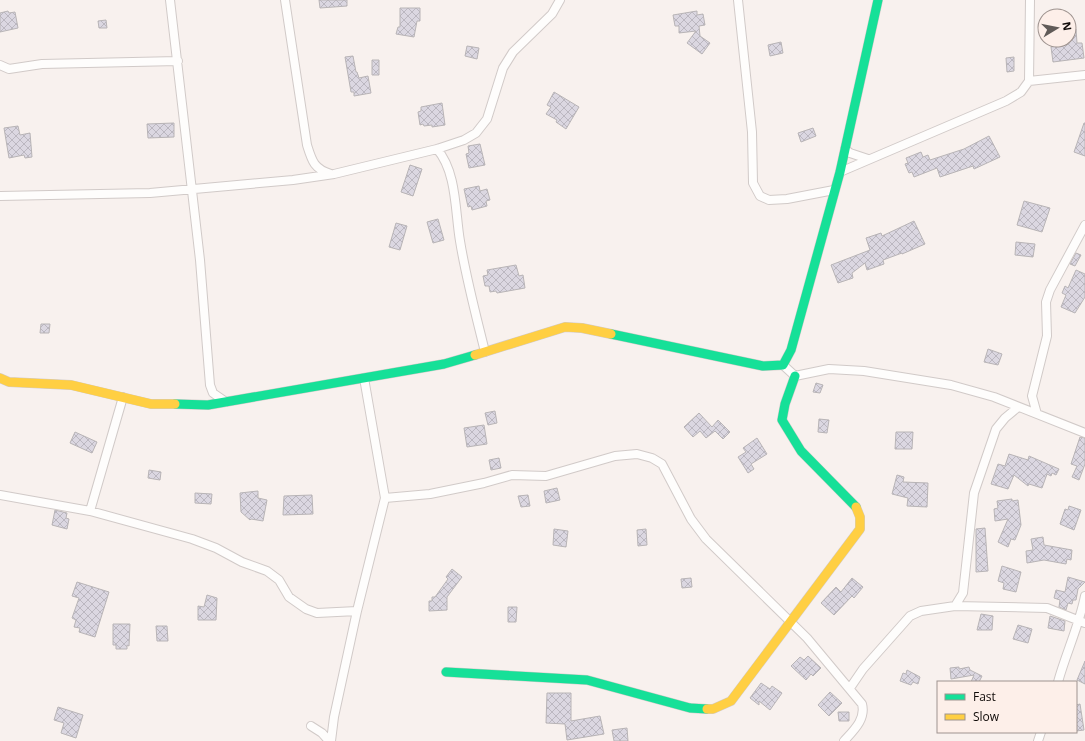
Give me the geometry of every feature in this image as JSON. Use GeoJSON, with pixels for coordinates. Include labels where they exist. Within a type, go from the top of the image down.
{"type":"FeatureCollection","features":[{"type":"Feature","properties":{"kind":"street"},"geometry":{"type":"LineString","coordinates":[[170,0],[200,260],[210,385],[213,393],[226,402]]}},
{"type":"Feature","properties":{"kind":"street"},"geometry":{"type":"LineString","coordinates":[[285,0],[306,145],[312,161],[320,171],[334,174]]}},
{"type":"Feature","properties":{"kind":"street"},"geometry":{"type":"LineString","coordinates":[[0,196],[150,193],[293,180],[334,174],[437,149],[464,140],[476,133],[487,119],[503,68],[513,52],[552,14],[560,0]]}},
{"type":"Feature","properties":{"kind":"street"},"geometry":{"type":"LineString","coordinates":[[738,0],[752,132],[753,183],[760,196],[769,200],[787,199],[834,190]]}},
{"type":"Feature","properties":{"kind":"street"},"geometry":{"type":"LineString","coordinates":[[782,365],[791,350],[840,172],[878,0]]}},
{"type":"Feature","properties":{"kind":"street"},"geometry":{"type":"LineString","coordinates":[[840,172],[1006,101],[1021,92],[1029,81],[1030,0]]}},
{"type":"Feature","properties":{"kind":"street"},"geometry":{"type":"LineString","coordinates":[[0,65],[9,69],[42,64],[178,61]]}},
{"type":"Feature","properties":{"kind":"street"},"geometry":{"type":"LineString","coordinates":[[1029,81],[1085,75]]}},
{"type":"Feature","properties":{"kind":"street"},"geometry":{"type":"LineString","coordinates":[[437,149],[444,157],[452,183],[460,242],[485,352]]}},
{"type":"Feature","properties":{"kind":"street"},"geometry":{"type":"LineString","coordinates":[[845,149],[850,153],[868,159]]}},
{"type":"Feature","properties":{"kind":"street"},"geometry":{"type":"LineString","coordinates":[[1037,414],[1032,396],[1047,336],[1046,302],[1050,290],[1085,225]]}},
{"type":"Feature","properties":{"kind":"street"},"geometry":{"type":"LineString","coordinates":[[0,378],[10,382],[71,385],[151,404],[208,405],[338,381],[444,364],[543,333],[565,328],[582,328],[763,366],[782,365],[796,376],[829,370],[864,371],[951,384],[994,397],[1017,408],[1037,414],[1085,433]]}},
{"type":"Feature","properties":{"kind":"street"},"geometry":{"type":"LineString","coordinates":[[446,672],[587,680],[690,708],[713,709],[731,701],[790,620],[860,529],[860,517],[855,505],[801,451],[782,420],[785,404],[796,376]]}},
{"type":"Feature","properties":{"kind":"street"},"geometry":{"type":"LineString","coordinates":[[330,741],[357,611],[385,498],[364,378]]}},
{"type":"Feature","properties":{"kind":"street"},"geometry":{"type":"LineString","coordinates":[[90,511],[122,397]]}},
{"type":"Feature","properties":{"kind":"street"},"geometry":{"type":"LineString","coordinates":[[955,606],[963,593],[974,493],[996,429],[1005,418],[1017,408]]}},
{"type":"Feature","properties":{"kind":"street"},"geometry":{"type":"LineString","coordinates":[[385,498],[430,494],[484,483],[512,475],[546,476],[615,456],[637,454],[652,458],[662,464],[691,518],[706,539],[790,620],[850,688],[862,704],[864,711],[861,721],[844,741]]}},
{"type":"Feature","properties":{"kind":"street"},"geometry":{"type":"LineString","coordinates":[[0,495],[90,511],[192,539],[216,548],[242,562],[267,571],[279,580],[289,597],[306,609],[317,613],[357,611]]}},
{"type":"Feature","properties":{"kind":"street"},"geometry":{"type":"LineString","coordinates":[[1058,681],[1066,653],[1082,623],[1085,596]]}},
{"type":"Feature","properties":{"kind":"street"},"geometry":{"type":"LineString","coordinates":[[850,688],[864,669],[910,616],[921,611],[955,606],[1047,608],[1082,623]]}},
{"type":"Feature","properties":{"kind":"street"},"geometry":{"type":"LineString","coordinates":[[311,726],[322,733],[330,741]]}},
{"type":"Feature","properties":{"kind":"building"},"geometry":{"type":"Polygon","coordinates":[[[319,0],[347,0],[347,6],[320,8],[319,0]]]}},
{"type":"Feature","properties":{"kind":"building"},"geometry":{"type":"Polygon","coordinates":[[[400,8],[420,8],[420,21],[417,21],[414,37],[396,34],[398,27],[400,27],[400,8]]]}},
{"type":"Feature","properties":{"kind":"building"},"geometry":{"type":"Polygon","coordinates":[[[8,11],[9,13],[15,12],[18,28],[0,32],[0,13],[8,11]]]}},
{"type":"Feature","properties":{"kind":"building"},"geometry":{"type":"Polygon","coordinates":[[[697,11],[697,15],[703,14],[705,25],[699,26],[700,36],[710,43],[702,54],[687,43],[696,31],[679,33],[679,26],[675,26],[673,15],[697,11]]]}},
{"type":"Feature","properties":{"kind":"building"},"geometry":{"type":"Polygon","coordinates":[[[106,20],[107,28],[99,28],[98,21],[106,20]]]}},
{"type":"Feature","properties":{"kind":"building"},"geometry":{"type":"Polygon","coordinates":[[[781,42],[783,53],[770,56],[768,45],[781,42]]]}},
{"type":"Feature","properties":{"kind":"building"},"geometry":{"type":"Polygon","coordinates":[[[1077,43],[1082,43],[1084,58],[1053,62],[1051,48],[1077,48],[1077,43]]]}},
{"type":"Feature","properties":{"kind":"building"},"geometry":{"type":"Polygon","coordinates":[[[467,46],[479,48],[477,59],[465,56],[467,46]]]}},
{"type":"Feature","properties":{"kind":"building"},"geometry":{"type":"Polygon","coordinates":[[[353,56],[356,72],[359,78],[368,76],[371,93],[354,96],[354,92],[351,92],[345,57],[353,56]]]}},
{"type":"Feature","properties":{"kind":"building"},"geometry":{"type":"Polygon","coordinates":[[[1014,57],[1014,71],[1007,72],[1006,58],[1014,57]]]}},
{"type":"Feature","properties":{"kind":"building"},"geometry":{"type":"Polygon","coordinates":[[[372,60],[379,60],[379,75],[372,75],[372,60]]]}},
{"type":"Feature","properties":{"kind":"building"},"geometry":{"type":"Polygon","coordinates":[[[554,92],[579,107],[566,129],[556,122],[557,120],[546,114],[551,107],[547,105],[554,92]]]}},
{"type":"Feature","properties":{"kind":"building"},"geometry":{"type":"Polygon","coordinates":[[[442,103],[445,125],[432,127],[432,125],[420,125],[418,112],[421,111],[421,107],[442,103]]]}},
{"type":"Feature","properties":{"kind":"building"},"geometry":{"type":"Polygon","coordinates":[[[174,123],[174,137],[148,138],[147,124],[174,123]]]}},
{"type":"Feature","properties":{"kind":"building"},"geometry":{"type":"Polygon","coordinates":[[[1085,123],[1085,156],[1074,152],[1085,123]]]}},
{"type":"Feature","properties":{"kind":"building"},"geometry":{"type":"Polygon","coordinates":[[[18,126],[20,135],[30,133],[32,157],[25,158],[24,155],[9,158],[4,128],[18,126]]]}},
{"type":"Feature","properties":{"kind":"building"},"geometry":{"type":"Polygon","coordinates":[[[813,128],[816,136],[801,142],[798,133],[813,128]]]}},
{"type":"Feature","properties":{"kind":"building"},"geometry":{"type":"Polygon","coordinates":[[[989,136],[1000,157],[974,169],[973,166],[940,177],[937,168],[914,177],[912,172],[909,173],[905,164],[908,163],[906,158],[921,152],[923,157],[928,155],[930,160],[964,149],[989,136]]]}},
{"type":"Feature","properties":{"kind":"building"},"geometry":{"type":"Polygon","coordinates":[[[480,144],[485,165],[469,168],[466,154],[469,153],[468,146],[480,144]]]}},
{"type":"Feature","properties":{"kind":"building"},"geometry":{"type":"Polygon","coordinates":[[[410,165],[422,169],[413,196],[401,192],[410,165]]]}},
{"type":"Feature","properties":{"kind":"building"},"geometry":{"type":"Polygon","coordinates":[[[479,186],[480,191],[487,189],[490,200],[486,201],[487,206],[472,210],[471,206],[468,207],[464,189],[479,186]]]}},
{"type":"Feature","properties":{"kind":"building"},"geometry":{"type":"Polygon","coordinates":[[[1024,201],[1050,208],[1042,232],[1017,225],[1024,201]]]}},
{"type":"Feature","properties":{"kind":"building"},"geometry":{"type":"Polygon","coordinates":[[[438,219],[444,240],[433,243],[427,222],[438,219]]]}},
{"type":"Feature","properties":{"kind":"building"},"geometry":{"type":"Polygon","coordinates":[[[914,221],[925,244],[883,260],[884,264],[867,270],[865,263],[852,273],[853,278],[838,283],[831,265],[870,250],[866,238],[881,233],[882,236],[914,221]]]}},
{"type":"Feature","properties":{"kind":"building"},"geometry":{"type":"Polygon","coordinates":[[[396,223],[407,226],[400,250],[389,247],[396,223]]]}},
{"type":"Feature","properties":{"kind":"building"},"geometry":{"type":"Polygon","coordinates":[[[1016,242],[1035,244],[1033,257],[1015,255],[1016,242]]]}},
{"type":"Feature","properties":{"kind":"building"},"geometry":{"type":"Polygon","coordinates":[[[1076,253],[1081,255],[1075,266],[1070,264],[1076,253]]]}},
{"type":"Feature","properties":{"kind":"building"},"geometry":{"type":"Polygon","coordinates":[[[516,265],[519,276],[523,275],[525,288],[497,293],[496,291],[490,292],[489,286],[485,286],[483,276],[488,275],[487,270],[516,265]]]}},
{"type":"Feature","properties":{"kind":"building"},"geometry":{"type":"Polygon","coordinates":[[[1076,270],[1085,274],[1085,297],[1075,313],[1061,307],[1066,295],[1062,293],[1065,286],[1068,288],[1076,270]]]}},
{"type":"Feature","properties":{"kind":"building"},"geometry":{"type":"Polygon","coordinates":[[[41,324],[50,324],[49,333],[40,333],[41,324]]]}},
{"type":"Feature","properties":{"kind":"building"},"geometry":{"type":"Polygon","coordinates":[[[988,349],[1002,354],[998,365],[984,362],[988,349]]]}},
{"type":"Feature","properties":{"kind":"building"},"geometry":{"type":"Polygon","coordinates":[[[816,383],[823,385],[820,393],[813,392],[816,383]]]}},
{"type":"Feature","properties":{"kind":"building"},"geometry":{"type":"Polygon","coordinates":[[[495,411],[497,423],[488,425],[485,413],[495,411]]]}},
{"type":"Feature","properties":{"kind":"building"},"geometry":{"type":"Polygon","coordinates":[[[699,413],[712,427],[718,420],[730,432],[723,439],[715,431],[706,438],[700,431],[693,437],[684,427],[699,413]]]}},
{"type":"Feature","properties":{"kind":"building"},"geometry":{"type":"Polygon","coordinates":[[[819,419],[829,420],[827,433],[818,432],[819,419]]]}},
{"type":"Feature","properties":{"kind":"building"},"geometry":{"type":"Polygon","coordinates":[[[484,425],[487,444],[467,447],[464,428],[484,425]]]}},
{"type":"Feature","properties":{"kind":"building"},"geometry":{"type":"Polygon","coordinates":[[[75,432],[97,442],[92,453],[70,443],[75,432]]]}},
{"type":"Feature","properties":{"kind":"building"},"geometry":{"type":"Polygon","coordinates":[[[896,432],[913,432],[912,449],[895,449],[896,432]]]}},
{"type":"Feature","properties":{"kind":"building"},"geometry":{"type":"Polygon","coordinates":[[[1080,437],[1085,438],[1085,464],[1079,480],[1072,477],[1077,466],[1071,464],[1080,437]]]}},
{"type":"Feature","properties":{"kind":"building"},"geometry":{"type":"Polygon","coordinates":[[[757,438],[767,454],[751,464],[754,469],[748,473],[738,457],[746,452],[743,448],[757,438]]]}},
{"type":"Feature","properties":{"kind":"building"},"geometry":{"type":"Polygon","coordinates":[[[1009,454],[1028,460],[1029,456],[1059,469],[1056,475],[1052,473],[1051,476],[1047,474],[1042,488],[1029,484],[1028,486],[1014,475],[1008,489],[991,484],[998,464],[1005,466],[1009,454]]]}},
{"type":"Feature","properties":{"kind":"building"},"geometry":{"type":"Polygon","coordinates":[[[499,458],[501,468],[491,470],[489,460],[499,458]]]}},
{"type":"Feature","properties":{"kind":"building"},"geometry":{"type":"Polygon","coordinates":[[[149,470],[161,472],[160,480],[148,478],[149,470]]]}},
{"type":"Feature","properties":{"kind":"building"},"geometry":{"type":"Polygon","coordinates":[[[897,475],[904,477],[903,482],[928,483],[927,507],[907,506],[908,498],[892,494],[897,475]]]}},
{"type":"Feature","properties":{"kind":"building"},"geometry":{"type":"Polygon","coordinates":[[[557,488],[560,500],[546,503],[544,491],[557,488]]]}},
{"type":"Feature","properties":{"kind":"building"},"geometry":{"type":"Polygon","coordinates":[[[258,491],[258,498],[267,500],[263,521],[250,520],[241,512],[240,493],[258,491]]]}},
{"type":"Feature","properties":{"kind":"building"},"geometry":{"type":"Polygon","coordinates":[[[195,493],[212,494],[211,504],[195,503],[195,493]]]}},
{"type":"Feature","properties":{"kind":"building"},"geometry":{"type":"Polygon","coordinates":[[[312,495],[313,514],[283,515],[284,496],[312,495]]]}},
{"type":"Feature","properties":{"kind":"building"},"geometry":{"type":"Polygon","coordinates":[[[528,495],[530,506],[521,507],[518,496],[528,495]]]}},
{"type":"Feature","properties":{"kind":"building"},"geometry":{"type":"Polygon","coordinates":[[[1012,499],[1012,501],[1018,500],[1021,525],[1015,540],[1011,539],[1008,547],[998,542],[1008,519],[995,521],[994,509],[998,508],[997,501],[1012,499]]]}},
{"type":"Feature","properties":{"kind":"building"},"geometry":{"type":"Polygon","coordinates":[[[1069,506],[1081,510],[1074,530],[1060,524],[1065,509],[1068,510],[1069,506]]]}},
{"type":"Feature","properties":{"kind":"building"},"geometry":{"type":"Polygon","coordinates":[[[55,510],[67,513],[66,518],[69,519],[67,529],[52,525],[55,510]]]}},
{"type":"Feature","properties":{"kind":"building"},"geometry":{"type":"Polygon","coordinates":[[[985,528],[988,571],[976,572],[976,529],[985,528]]]}},
{"type":"Feature","properties":{"kind":"building"},"geometry":{"type":"Polygon","coordinates":[[[554,529],[568,531],[566,547],[553,545],[554,529]]]}},
{"type":"Feature","properties":{"kind":"building"},"geometry":{"type":"Polygon","coordinates":[[[646,529],[647,545],[638,546],[637,530],[646,529]]]}},
{"type":"Feature","properties":{"kind":"building"},"geometry":{"type":"Polygon","coordinates":[[[1043,537],[1044,545],[1072,550],[1071,560],[1067,559],[1066,564],[1044,560],[1027,563],[1026,551],[1033,550],[1031,539],[1043,537]]]}},
{"type":"Feature","properties":{"kind":"building"},"geometry":{"type":"Polygon","coordinates":[[[1002,566],[1021,572],[1016,592],[1003,589],[1004,583],[998,581],[1002,566]]]}},
{"type":"Feature","properties":{"kind":"building"},"geometry":{"type":"Polygon","coordinates":[[[452,569],[462,577],[447,597],[447,610],[429,611],[429,601],[432,601],[432,597],[435,597],[448,579],[446,577],[452,569]]]}},
{"type":"Feature","properties":{"kind":"building"},"geometry":{"type":"Polygon","coordinates":[[[1068,577],[1085,582],[1078,589],[1076,600],[1073,600],[1072,604],[1068,603],[1066,610],[1059,607],[1060,600],[1054,598],[1056,590],[1065,592],[1068,577]]]}},
{"type":"Feature","properties":{"kind":"building"},"geometry":{"type":"Polygon","coordinates":[[[691,578],[692,587],[682,588],[681,579],[691,578]]]}},
{"type":"Feature","properties":{"kind":"building"},"geometry":{"type":"Polygon","coordinates":[[[852,578],[863,587],[854,598],[852,596],[834,615],[821,603],[836,587],[841,592],[852,578]]]}},
{"type":"Feature","properties":{"kind":"building"},"geometry":{"type":"Polygon","coordinates":[[[77,582],[109,592],[95,637],[79,632],[80,628],[74,627],[76,620],[72,618],[79,598],[72,596],[77,582]]]}},
{"type":"Feature","properties":{"kind":"building"},"geometry":{"type":"Polygon","coordinates":[[[207,595],[217,598],[216,620],[198,620],[198,606],[204,607],[207,595]]]}},
{"type":"Feature","properties":{"kind":"building"},"geometry":{"type":"Polygon","coordinates":[[[508,607],[517,607],[516,622],[508,622],[508,607]]]}},
{"type":"Feature","properties":{"kind":"building"},"geometry":{"type":"Polygon","coordinates":[[[981,614],[993,616],[992,630],[977,630],[981,614]]]}},
{"type":"Feature","properties":{"kind":"building"},"geometry":{"type":"Polygon","coordinates":[[[1050,616],[1065,621],[1064,631],[1048,628],[1050,616]]]}},
{"type":"Feature","properties":{"kind":"building"},"geometry":{"type":"Polygon","coordinates":[[[113,624],[130,624],[129,646],[127,645],[127,649],[116,649],[116,645],[113,645],[113,624]]]}},
{"type":"Feature","properties":{"kind":"building"},"geometry":{"type":"Polygon","coordinates":[[[1018,625],[1032,629],[1028,643],[1013,639],[1018,625]]]}},
{"type":"Feature","properties":{"kind":"building"},"geometry":{"type":"Polygon","coordinates":[[[156,626],[167,626],[168,641],[157,641],[156,626]]]}},
{"type":"Feature","properties":{"kind":"building"},"geometry":{"type":"Polygon","coordinates":[[[808,656],[821,668],[813,676],[811,674],[806,680],[791,666],[800,657],[804,660],[808,656]]]}},
{"type":"Feature","properties":{"kind":"building"},"geometry":{"type":"Polygon","coordinates":[[[1085,661],[1085,684],[1077,680],[1085,661]]]}},
{"type":"Feature","properties":{"kind":"building"},"geometry":{"type":"Polygon","coordinates":[[[959,667],[959,669],[969,667],[970,670],[982,676],[980,681],[971,681],[974,675],[951,679],[950,668],[959,667]]]}},
{"type":"Feature","properties":{"kind":"building"},"geometry":{"type":"Polygon","coordinates":[[[907,670],[920,677],[918,684],[913,682],[911,685],[900,681],[903,673],[906,674],[907,670]]]}},
{"type":"Feature","properties":{"kind":"building"},"geometry":{"type":"Polygon","coordinates":[[[761,683],[770,689],[772,686],[782,693],[770,710],[759,701],[759,705],[750,698],[761,683]]]}},
{"type":"Feature","properties":{"kind":"building"},"geometry":{"type":"Polygon","coordinates":[[[830,692],[842,703],[829,716],[818,705],[830,692]]]}},
{"type":"Feature","properties":{"kind":"building"},"geometry":{"type":"Polygon","coordinates":[[[547,693],[571,693],[571,721],[600,716],[604,734],[567,740],[565,724],[546,723],[547,693]]]}},
{"type":"Feature","properties":{"kind":"building"},"geometry":{"type":"Polygon","coordinates":[[[1080,704],[1084,730],[1077,731],[1077,705],[1080,704]]]}},
{"type":"Feature","properties":{"kind":"building"},"geometry":{"type":"Polygon","coordinates":[[[58,707],[83,715],[76,738],[61,733],[64,723],[54,720],[58,707]]]}},
{"type":"Feature","properties":{"kind":"building"},"geometry":{"type":"Polygon","coordinates":[[[838,712],[849,712],[849,721],[839,721],[838,712]]]}},
{"type":"Feature","properties":{"kind":"building"},"geometry":{"type":"Polygon","coordinates":[[[627,728],[628,741],[614,741],[612,730],[627,728]]]}},
{"type":"Feature","properties":{"kind":"traffic: fast"},"geometry":{"type":"LineString","coordinates":[[611,334],[763,366],[783,365],[791,350],[840,172],[878,0]]}},
{"type":"Feature","properties":{"kind":"traffic: fast"},"geometry":{"type":"LineString","coordinates":[[175,404],[208,405],[444,364],[475,355]]}},
{"type":"Feature","properties":{"kind":"traffic: fast"},"geometry":{"type":"LineString","coordinates":[[795,376],[785,404],[782,420],[801,451],[856,507]]}},
{"type":"Feature","properties":{"kind":"traffic: fast"},"geometry":{"type":"LineString","coordinates":[[446,672],[587,680],[690,708],[707,709]]}},
{"type":"Feature","properties":{"kind":"traffic: slow"},"geometry":{"type":"LineString","coordinates":[[475,355],[565,327],[582,328],[611,334]]}},
{"type":"Feature","properties":{"kind":"traffic: slow"},"geometry":{"type":"LineString","coordinates":[[0,378],[9,382],[71,385],[151,404],[175,404]]}},
{"type":"Feature","properties":{"kind":"traffic: slow"},"geometry":{"type":"LineString","coordinates":[[707,709],[713,709],[731,701],[860,529],[860,517],[856,507]]}}]}
